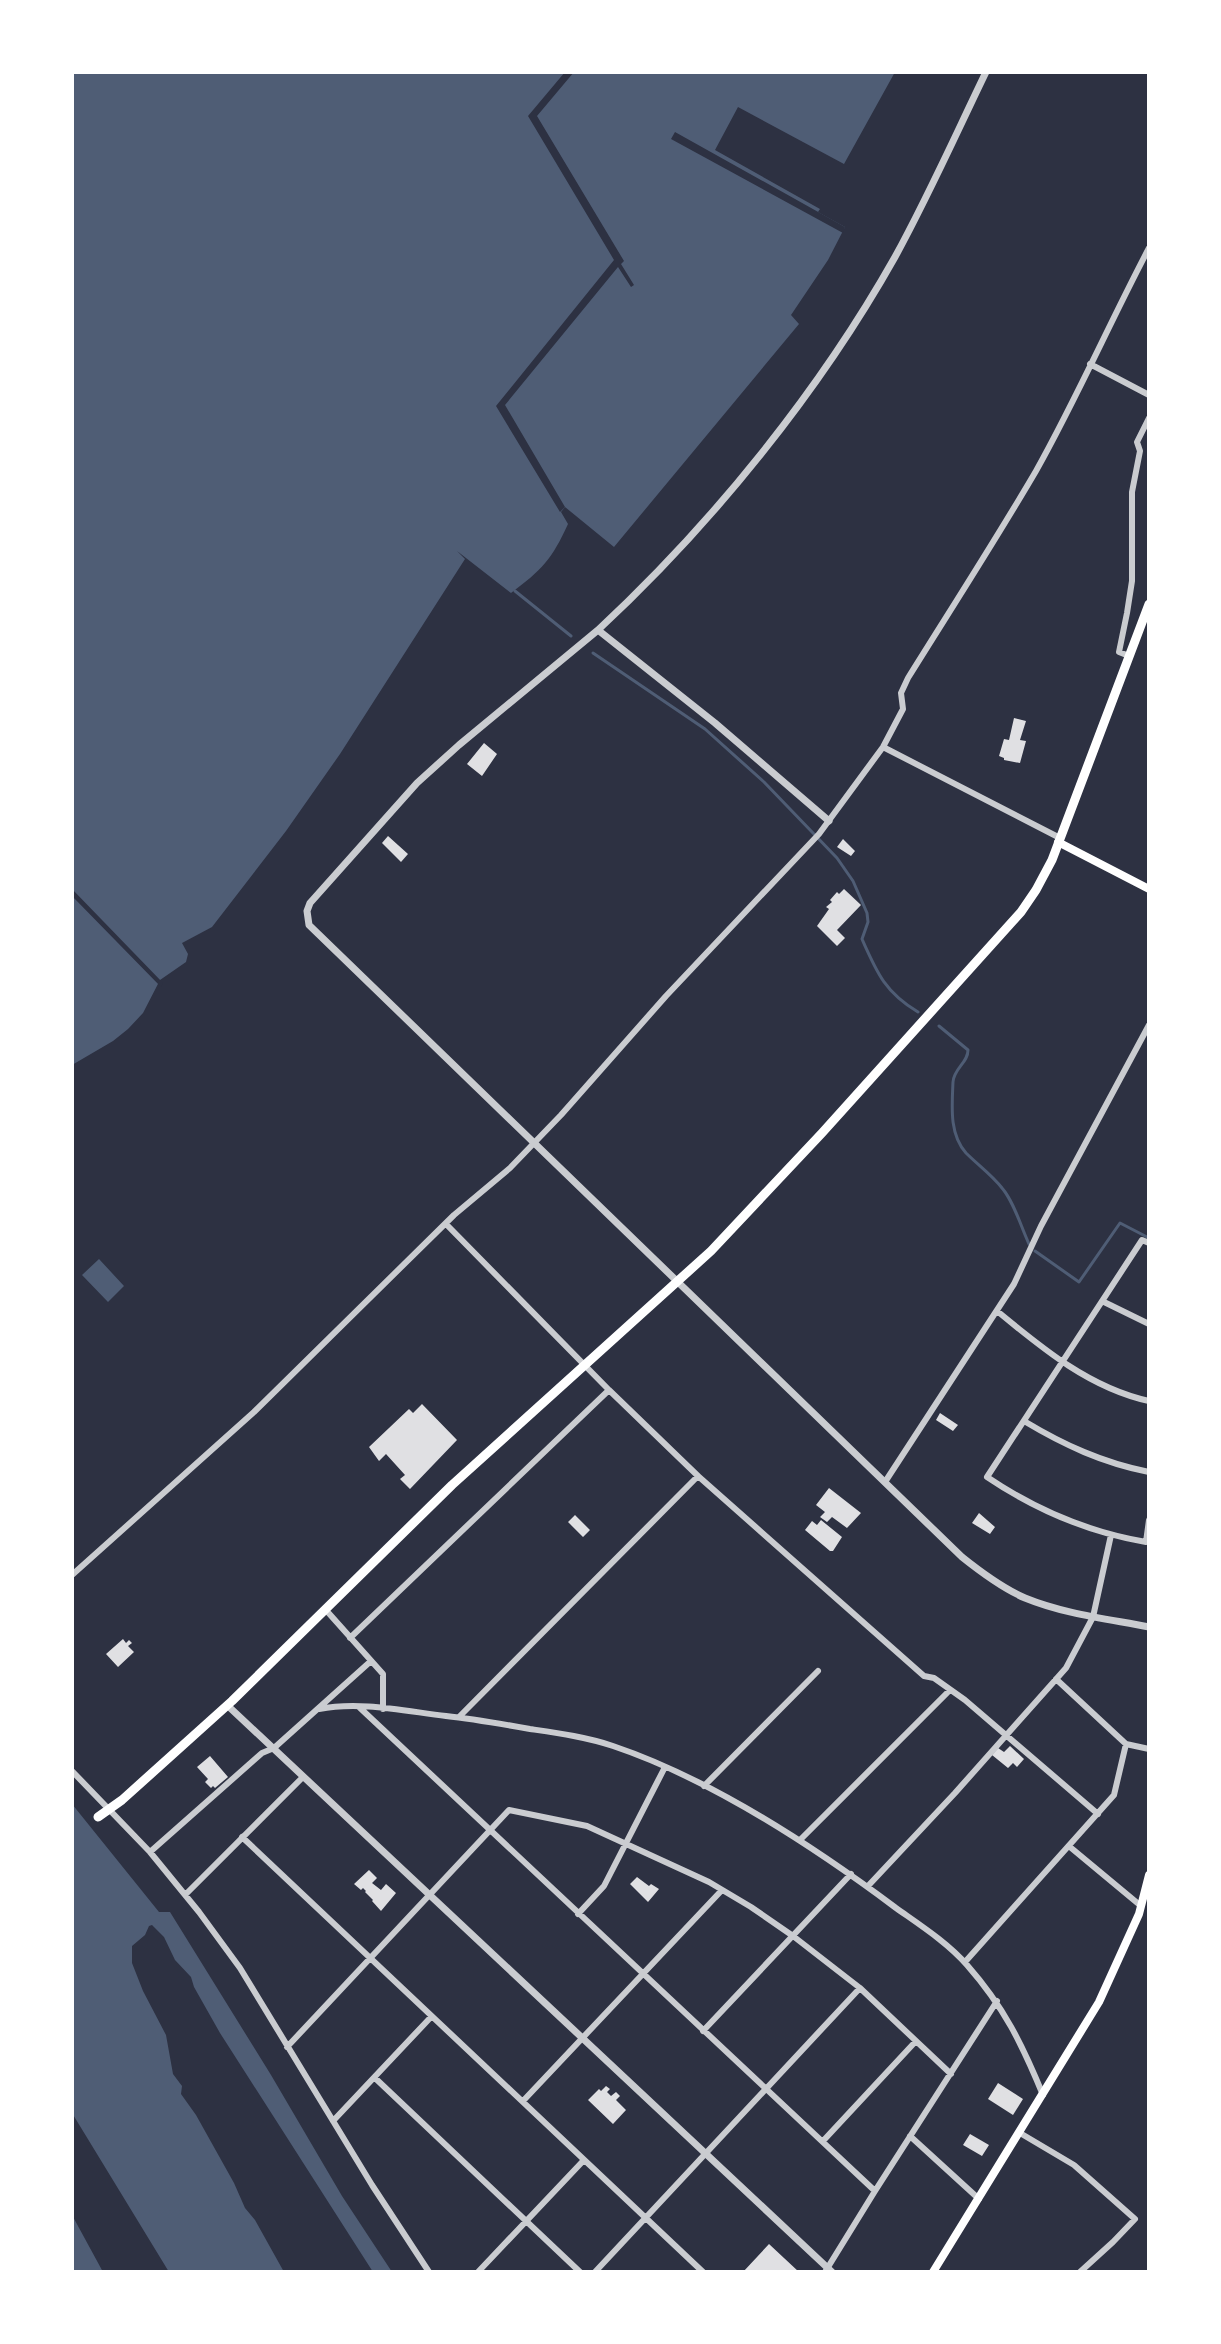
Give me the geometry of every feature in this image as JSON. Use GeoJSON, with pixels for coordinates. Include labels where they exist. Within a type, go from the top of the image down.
{"type":"FeatureCollection","features":[{"type":"Feature","properties":{"kind":"highway"},"geometry":{"type":"LineString","coordinates":[[98,1817],[122,1800],[227,1705],[452,1485],[679,1281],[786,1172],[1021,912],[1045,874],[1149,604]]}},
{"type":"Feature","properties":{"kind":"main road"},"geometry":{"type":"LineString","coordinates":[[1059,840],[1149,889]]}},
{"type":"Feature","properties":{"kind":"main road"},"geometry":{"type":"LineString","coordinates":[[933,2272],[1099,2002],[1143,1910],[1149,1875]]}},
{"type":"Feature","properties":{"kind":"street"},"geometry":{"type":"LineString","coordinates":[[986,72],[895,255],[795,410],[688,539],[646,584],[598,630],[417,783],[313,899],[307,911],[308,922],[962,1557],[1002,1586],[1026,1598],[1093,1617],[1149,1627]]}},
{"type":"Feature","properties":{"kind":"street"},"geometry":{"type":"LineString","coordinates":[[72,1575],[254,1412],[446,1224],[510,1168],[829,821],[883,747],[903,709],[901,693],[907,681],[1037,469],[1149,248]]}},
{"type":"Feature","properties":{"kind":"street"},"geometry":{"type":"LineString","coordinates":[[1090,364],[1149,395]]}},
{"type":"Feature","properties":{"kind":"street"},"geometry":{"type":"LineString","coordinates":[[1129,656],[1119,652],[1132,581],[1132,492],[1140,451],[1137,442],[1149,418]]}},
{"type":"Feature","properties":{"kind":"street"},"geometry":{"type":"LineString","coordinates":[[598,630],[715,723],[829,821]]}},
{"type":"Feature","properties":{"kind":"street"},"geometry":{"type":"LineString","coordinates":[[883,747],[1059,840]]}},
{"type":"Feature","properties":{"kind":"street"},"geometry":{"type":"LineString","coordinates":[[885,1482],[1014,1284],[1041,1226],[1149,1025]]}},
{"type":"Feature","properties":{"kind":"street"},"geometry":{"type":"LineString","coordinates":[[446,1224],[698,1476],[924,1676],[934,1678],[950,1690],[1098,1814]]}},
{"type":"Feature","properties":{"kind":"street"},"geometry":{"type":"LineString","coordinates":[[1149,1243],[1142,1240],[987,1477],[1043,1511],[1111,1535],[1146,1542],[1149,1520]]}},
{"type":"Feature","properties":{"kind":"street"},"geometry":{"type":"LineString","coordinates":[[1102,1301],[1149,1324]]}},
{"type":"Feature","properties":{"kind":"street"},"geometry":{"type":"LineString","coordinates":[[997,1311],[1062,1362],[1092,1381],[1149,1401]]}},
{"type":"Feature","properties":{"kind":"street"},"geometry":{"type":"LineString","coordinates":[[350,1638],[609,1390]]}},
{"type":"Feature","properties":{"kind":"street"},"geometry":{"type":"LineString","coordinates":[[1024,1421],[1078,1451],[1103,1461],[1149,1472]]}},
{"type":"Feature","properties":{"kind":"street"},"geometry":{"type":"LineString","coordinates":[[459,1717],[698,1476]]}},
{"type":"Feature","properties":{"kind":"street"},"geometry":{"type":"LineString","coordinates":[[868,1886],[1066,1668],[1093,1617],[1111,1535]]}},
{"type":"Feature","properties":{"kind":"street"},"geometry":{"type":"LineString","coordinates":[[325,1609],[383,1674],[383,1709]]}},
{"type":"Feature","properties":{"kind":"street"},"geometry":{"type":"LineString","coordinates":[[150,1852],[371,1661]]}},
{"type":"Feature","properties":{"kind":"street"},"geometry":{"type":"LineString","coordinates":[[704,1786],[818,1671]]}},
{"type":"Feature","properties":{"kind":"street"},"geometry":{"type":"LineString","coordinates":[[1056,1679],[1126,1744],[1149,1749]]}},
{"type":"Feature","properties":{"kind":"street"},"geometry":{"type":"LineString","coordinates":[[800,1840],[950,1690]]}},
{"type":"Feature","properties":{"kind":"street"},"geometry":{"type":"LineString","coordinates":[[227,1705],[829,2271],[833,2257],[997,2001]]}},
{"type":"Feature","properties":{"kind":"street"},"geometry":{"type":"LineString","coordinates":[[319,1709],[334,1706],[383,1709],[459,1717],[563,1734],[611,1745],[704,1786],[800,1840],[851,1874],[965,1962],[997,2001],[1022,2044],[1043,2095]]}},
{"type":"Feature","properties":{"kind":"street"},"geometry":{"type":"LineString","coordinates":[[359,1707],[875,2191]]}},
{"type":"Feature","properties":{"kind":"street"},"geometry":{"type":"LineString","coordinates":[[965,1962],[1114,1795],[1126,1744]]}},
{"type":"Feature","properties":{"kind":"street"},"geometry":{"type":"LineString","coordinates":[[578,1914],[604,1886],[665,1767]]}},
{"type":"Feature","properties":{"kind":"street"},"geometry":{"type":"LineString","coordinates":[[72,1771],[150,1852],[240,1968],[429,2272]]}},
{"type":"Feature","properties":{"kind":"street"},"geometry":{"type":"LineString","coordinates":[[185,1895],[303,1777]]}},
{"type":"Feature","properties":{"kind":"street"},"geometry":{"type":"LineString","coordinates":[[287,2047],[509,1810],[587,1826],[722,1890],[793,1936],[860,1988],[951,2074]]}},
{"type":"Feature","properties":{"kind":"street"},"geometry":{"type":"LineString","coordinates":[[242,1837],[703,2272]]}},
{"type":"Feature","properties":{"kind":"street"},"geometry":{"type":"LineString","coordinates":[[1070,1847],[1143,1910]]}},
{"type":"Feature","properties":{"kind":"street"},"geometry":{"type":"LineString","coordinates":[[703,2031],[851,1874]]}},
{"type":"Feature","properties":{"kind":"street"},"geometry":{"type":"LineString","coordinates":[[523,2101],[722,1890]]}},
{"type":"Feature","properties":{"kind":"street"},"geometry":{"type":"LineString","coordinates":[[595,2272],[860,1988]]}},
{"type":"Feature","properties":{"kind":"street"},"geometry":{"type":"LineString","coordinates":[[333,2121],[431,2017]]}},
{"type":"Feature","properties":{"kind":"street"},"geometry":{"type":"LineString","coordinates":[[823,2141],[916,2041]]}},
{"type":"Feature","properties":{"kind":"street"},"geometry":{"type":"LineString","coordinates":[[375,2078],[580,2272]]}},
{"type":"Feature","properties":{"kind":"street"},"geometry":{"type":"LineString","coordinates":[[1020,2133],[1074,2165],[1135,2219],[1080,2272]]}},
{"type":"Feature","properties":{"kind":"street"},"geometry":{"type":"LineString","coordinates":[[910,2136],[979,2199]]}},
{"type":"Feature","properties":{"kind":"street"},"geometry":{"type":"LineString","coordinates":[[478,2272],[584,2160]]}},
{"type":"Feature","properties":{"kind":"water"},"geometry":{"type":"Polygon","coordinates":[[[72,72],[895,72],[844,164],[738,107],[715,150],[820,209],[818,212],[845,227],[828,260],[791,315],[799,324],[614,547],[565,507],[561,512],[568,524],[557,546],[538,570],[511,593],[457,551],[465,559],[340,754],[286,831],[212,927],[182,943],[188,954],[186,962],[160,980],[143,1013],[113,1041],[72,1065],[72,72]]]}},
{"type":"Feature","properties":{"kind":"water"},"geometry":{"type":"Polygon","coordinates":[[[99,1259],[124,1286],[108,1302],[82,1275],[99,1259]]]}},
{"type":"Feature","properties":{"kind":"water"},"geometry":{"type":"Polygon","coordinates":[[[72,1804],[159,1912],[170,1912],[342,2196],[392,2272],[373,2272],[220,2033],[191,1977],[175,1960],[164,1937],[152,1925],[132,1946],[132,1963],[166,2035],[173,2074],[182,2086],[181,2094],[196,2115],[245,2208],[284,2272],[169,2272],[72,2113],[72,1804]]]}},
{"type":"Feature","properties":{"kind":"water"},"geometry":{"type":"Polygon","coordinates":[[[72,2215],[103,2272],[72,2272],[72,2215]]]}},
{"type":"Feature","properties":{"kind":"pier"},"geometry":{"type":"Polygon","coordinates":[[[565,72],[574,72],[537,116],[624,261],[621,264],[634,285],[631,287],[618,267],[505,405],[565,507],[560,512],[496,406],[614,260],[528,116],[565,72]]]}},
{"type":"Feature","properties":{"kind":"pier"},"geometry":{"type":"Polygon","coordinates":[[[675,132],[845,227],[843,233],[671,139],[675,132]]]}},
{"type":"Feature","properties":{"kind":"pier"},"geometry":{"type":"Polygon","coordinates":[[[72,889],[163,983],[161,987],[72,896],[72,889]]]}},
{"type":"Feature","properties":{"kind":"building"},"geometry":{"type":"Polygon","coordinates":[[[1014,718],[1026,721],[1020,740],[1026,741],[1020,763],[999,756],[1004,739],[1009,740],[1014,718]]]}},
{"type":"Feature","properties":{"kind":"building"},"geometry":{"type":"Polygon","coordinates":[[[484,743],[497,754],[482,776],[467,764],[484,743]]]}},
{"type":"Feature","properties":{"kind":"building"},"geometry":{"type":"Polygon","coordinates":[[[388,836],[408,854],[401,862],[382,843],[388,836]]]}},
{"type":"Feature","properties":{"kind":"building"},"geometry":{"type":"Polygon","coordinates":[[[843,839],[855,851],[851,856],[837,847],[843,839]]]}},
{"type":"Feature","properties":{"kind":"building"},"geometry":{"type":"Polygon","coordinates":[[[844,889],[861,905],[837,930],[845,938],[837,946],[817,926],[829,909],[826,907],[832,902],[830,900],[844,889]]]}},
{"type":"Feature","properties":{"kind":"building"},"geometry":{"type":"Polygon","coordinates":[[[422,1404],[457,1440],[410,1489],[400,1479],[405,1475],[386,1454],[379,1461],[369,1447],[409,1409],[413,1413],[422,1404]]]}},
{"type":"Feature","properties":{"kind":"building"},"geometry":{"type":"Polygon","coordinates":[[[940,1413],[958,1425],[953,1431],[936,1420],[940,1413]]]}},
{"type":"Feature","properties":{"kind":"building"},"geometry":{"type":"Polygon","coordinates":[[[829,1488],[861,1513],[847,1528],[832,1517],[827,1522],[820,1517],[825,1512],[816,1505],[829,1488]]]}},
{"type":"Feature","properties":{"kind":"building"},"geometry":{"type":"Polygon","coordinates":[[[979,1513],[995,1527],[990,1534],[972,1523],[979,1513]]]}},
{"type":"Feature","properties":{"kind":"building"},"geometry":{"type":"Polygon","coordinates":[[[575,1515],[590,1530],[583,1537],[568,1522],[575,1515]]]}},
{"type":"Feature","properties":{"kind":"building"},"geometry":{"type":"Polygon","coordinates":[[[821,1520],[842,1537],[833,1551],[805,1530],[812,1521],[817,1525],[821,1520]]]}},
{"type":"Feature","properties":{"kind":"building"},"geometry":{"type":"Polygon","coordinates":[[[123,1639],[126,1643],[129,1640],[132,1643],[128,1646],[134,1652],[118,1667],[106,1654],[123,1639]]]}},
{"type":"Feature","properties":{"kind":"building"},"geometry":{"type":"Polygon","coordinates":[[[1010,1746],[1024,1759],[1017,1767],[1013,1763],[1008,1768],[992,1755],[998,1748],[1004,1752],[1010,1746]]]}},
{"type":"Feature","properties":{"kind":"building"},"geometry":{"type":"Polygon","coordinates":[[[210,1756],[228,1777],[215,1788],[205,1782],[208,1779],[197,1767],[210,1756]]]}},
{"type":"Feature","properties":{"kind":"building"},"geometry":{"type":"Polygon","coordinates":[[[369,1870],[377,1878],[372,1883],[381,1890],[386,1884],[396,1893],[381,1911],[363,1888],[361,1890],[354,1884],[369,1870]]]}},
{"type":"Feature","properties":{"kind":"building"},"geometry":{"type":"Polygon","coordinates":[[[637,1877],[659,1889],[648,1902],[630,1884],[637,1877]]]}},
{"type":"Feature","properties":{"kind":"building"},"geometry":{"type":"Polygon","coordinates":[[[998,2083],[1023,2099],[1013,2115],[988,2099],[998,2083]]]}},
{"type":"Feature","properties":{"kind":"building"},"geometry":{"type":"Polygon","coordinates":[[[606,2086],[611,2096],[616,2092],[620,2096],[616,2100],[626,2110],[613,2124],[588,2100],[606,2086]]]}},
{"type":"Feature","properties":{"kind":"building"},"geometry":{"type":"Polygon","coordinates":[[[970,2134],[989,2145],[982,2156],[963,2145],[970,2134]]]}},
{"type":"Feature","properties":{"kind":"building"},"geometry":{"type":"Polygon","coordinates":[[[769,2244],[799,2272],[743,2272],[769,2244]]]}},
{"type":"Feature","properties":{"kind":"waterway"},"geometry":{"type":"LineString","coordinates":[[515,591],[571,636]]}},
{"type":"Feature","properties":{"kind":"waterway"},"geometry":{"type":"LineString","coordinates":[[593,653],[705,729],[764,782],[837,858],[853,881],[867,913],[868,922],[862,939],[872,962],[897,997],[918,1012]]}},
{"type":"Feature","properties":{"kind":"waterway"},"geometry":{"type":"LineString","coordinates":[[939,1026],[968,1050],[953,1082],[953,1119],[957,1137],[966,1153],[1006,1194],[1029,1244]]}},
{"type":"Feature","properties":{"kind":"waterway"},"geometry":{"type":"LineString","coordinates":[[1035,1251],[1079,1282],[1120,1223],[1149,1238]]}}]}
